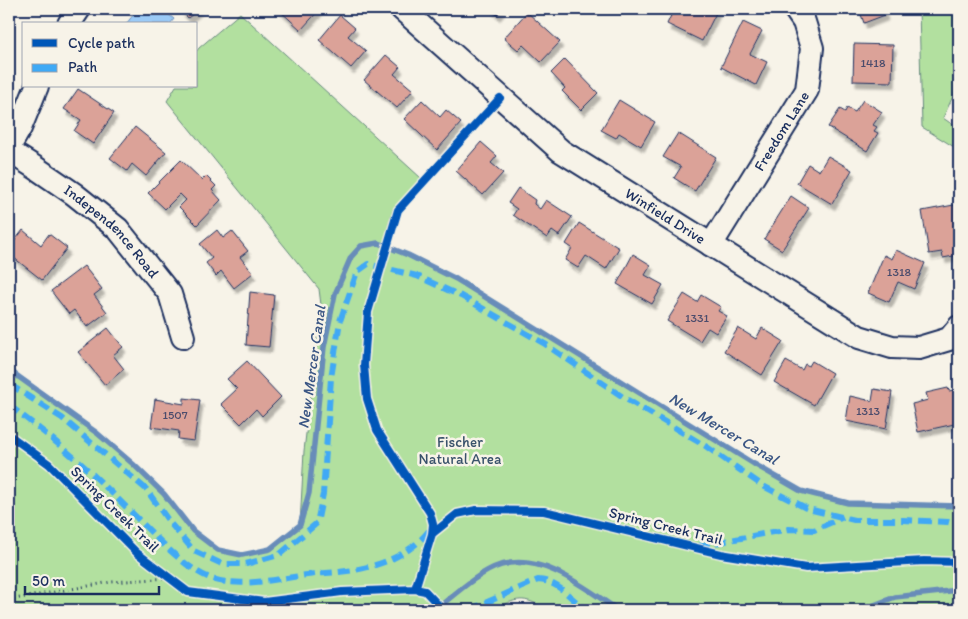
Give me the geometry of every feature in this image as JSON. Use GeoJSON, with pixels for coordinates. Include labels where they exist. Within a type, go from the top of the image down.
{"type":"FeatureCollection","features":[{"type":"Feature","properties":{"kind":"street"},"geometry":{"type":"LineString","coordinates":[[70,22],[78,9]]}},
{"type":"Feature","properties":{"kind":"street","name":"Winfield Drive"},"geometry":{"type":"LineString","coordinates":[[402,9],[561,151],[859,337],[892,347],[919,348],[949,339],[959,327]]}},
{"type":"Feature","properties":{"kind":"street","name":"Freedom Lane"},"geometry":{"type":"LineString","coordinates":[[712,245],[807,90],[812,48],[804,22],[795,9]]}},
{"type":"Feature","properties":{"kind":"street"},"geometry":{"type":"LineString","coordinates":[[9,149],[36,88]]}},
{"type":"Feature","properties":{"kind":"street","name":"Independence Road"},"geometry":{"type":"LineString","coordinates":[[9,149],[74,194],[118,229],[170,294],[183,336]]}},
{"type":"Feature","properties":{"kind":"path"},"geometry":{"type":"LineString","coordinates":[[9,600],[111,582],[173,580]]}},
{"type":"Feature","properties":{"kind":"green space"},"geometry":{"type":"Polygon","coordinates":[[[919,9],[959,9],[959,83],[943,118],[959,129],[959,150],[922,127],[919,9]]]}},
{"type":"Feature","properties":{"kind":"green space","name":"Fischer Natural Area"},"geometry":{"type":"Polygon","coordinates":[[[240,13],[421,178],[393,209],[383,245],[456,279],[754,464],[801,491],[848,503],[959,506],[959,610],[548,610],[532,602],[520,600],[492,610],[9,610],[9,370],[97,433],[133,464],[164,494],[193,531],[218,550],[242,555],[270,549],[300,525],[304,451],[321,305],[319,289],[167,101],[175,88],[198,88],[199,48],[240,13]]]}},
{"type":"Feature","properties":{"kind":"water"},"geometry":{"type":"Polygon","coordinates":[[[138,9],[162,9],[174,19],[172,22],[128,22],[138,9]]]}},
{"type":"Feature","properties":{"kind":"building"},"geometry":{"type":"Polygon","coordinates":[[[180,9],[199,9],[188,18],[180,9]]]}},
{"type":"Feature","properties":{"kind":"building"},"geometry":{"type":"Polygon","coordinates":[[[278,9],[320,9],[301,30],[278,9]]]}},
{"type":"Feature","properties":{"kind":"building"},"geometry":{"type":"Polygon","coordinates":[[[490,9],[502,9],[497,15],[490,9]]]}},
{"type":"Feature","properties":{"kind":"building"},"geometry":{"type":"Polygon","coordinates":[[[674,9],[718,9],[702,41],[667,24],[674,9]]]}},
{"type":"Feature","properties":{"kind":"building"},"geometry":{"type":"Polygon","coordinates":[[[859,9],[883,9],[885,15],[864,23],[859,9]]]}},
{"type":"Feature","properties":{"kind":"building"},"geometry":{"type":"Polygon","coordinates":[[[527,12],[560,42],[541,62],[523,45],[518,50],[504,38],[527,12]]]}},
{"type":"Feature","properties":{"kind":"building"},"geometry":{"type":"Polygon","coordinates":[[[340,15],[355,28],[348,36],[366,51],[351,68],[319,40],[340,15]]]}},
{"type":"Feature","properties":{"kind":"building"},"geometry":{"type":"Polygon","coordinates":[[[743,22],[762,31],[750,54],[767,62],[756,85],[721,67],[743,22]]]}},
{"type":"Feature","properties":{"kind":"building"},"geometry":{"type":"Polygon","coordinates":[[[854,44],[893,45],[892,82],[853,81],[854,44]]]}},
{"type":"Feature","properties":{"kind":"building"},"geometry":{"type":"Polygon","coordinates":[[[386,55],[400,67],[394,74],[413,90],[397,108],[364,80],[386,55]]]}},
{"type":"Feature","properties":{"kind":"building"},"geometry":{"type":"Polygon","coordinates":[[[565,59],[598,93],[581,110],[562,91],[565,88],[551,73],[565,59]]]}},
{"type":"Feature","properties":{"kind":"building"},"geometry":{"type":"Polygon","coordinates":[[[78,89],[114,113],[93,144],[74,131],[81,120],[64,109],[78,89]]]}},
{"type":"Feature","properties":{"kind":"building"},"geometry":{"type":"Polygon","coordinates":[[[422,100],[440,117],[446,110],[461,123],[437,150],[404,119],[422,100]]]}},
{"type":"Feature","properties":{"kind":"building"},"geometry":{"type":"Polygon","coordinates":[[[619,100],[655,122],[641,146],[619,133],[616,138],[601,130],[619,100]]]}},
{"type":"Feature","properties":{"kind":"building"},"geometry":{"type":"Polygon","coordinates":[[[863,100],[882,112],[873,125],[877,127],[874,131],[878,133],[867,151],[828,127],[840,109],[845,112],[847,108],[855,112],[863,100]]]}},
{"type":"Feature","properties":{"kind":"building"},"geometry":{"type":"Polygon","coordinates":[[[135,127],[166,152],[146,176],[132,164],[127,171],[110,158],[135,127]]]}},
{"type":"Feature","properties":{"kind":"building"},"geometry":{"type":"Polygon","coordinates":[[[678,133],[716,157],[695,191],[674,178],[681,167],[663,157],[678,133]]]}},
{"type":"Feature","properties":{"kind":"building"},"geometry":{"type":"Polygon","coordinates":[[[481,142],[497,156],[491,163],[503,173],[483,195],[456,171],[481,142]]]}},
{"type":"Feature","properties":{"kind":"building"},"geometry":{"type":"Polygon","coordinates":[[[828,156],[852,170],[832,204],[797,183],[808,164],[819,171],[828,156]]]}},
{"type":"Feature","properties":{"kind":"building"},"geometry":{"type":"Polygon","coordinates":[[[181,160],[202,180],[206,176],[216,186],[212,190],[221,200],[197,225],[179,207],[186,200],[180,194],[165,209],[148,193],[181,160]]]}},
{"type":"Feature","properties":{"kind":"building"},"geometry":{"type":"Polygon","coordinates":[[[518,188],[535,200],[534,204],[540,209],[546,200],[572,217],[559,236],[552,231],[547,238],[513,215],[517,209],[508,203],[518,188]]]}},
{"type":"Feature","properties":{"kind":"building"},"geometry":{"type":"Polygon","coordinates":[[[791,196],[809,208],[782,250],[764,239],[791,196]]]}},
{"type":"Feature","properties":{"kind":"building"},"geometry":{"type":"Polygon","coordinates":[[[959,204],[959,255],[943,258],[942,252],[929,254],[922,211],[959,204]]]}},
{"type":"Feature","properties":{"kind":"building"},"geometry":{"type":"Polygon","coordinates":[[[579,223],[619,248],[606,269],[586,256],[578,268],[565,260],[572,248],[566,244],[579,223]]]}},
{"type":"Feature","properties":{"kind":"building"},"geometry":{"type":"Polygon","coordinates":[[[23,230],[41,245],[49,234],[67,248],[42,280],[9,254],[9,248],[23,230]]]}},
{"type":"Feature","properties":{"kind":"building"},"geometry":{"type":"Polygon","coordinates":[[[217,230],[223,238],[232,231],[248,251],[240,257],[253,273],[234,288],[221,271],[216,276],[206,263],[212,258],[200,244],[217,230]]]}},
{"type":"Feature","properties":{"kind":"building"},"geometry":{"type":"Polygon","coordinates":[[[896,250],[925,263],[914,289],[898,282],[889,302],[868,293],[884,255],[892,259],[896,250]]]}},
{"type":"Feature","properties":{"kind":"building"},"geometry":{"type":"Polygon","coordinates":[[[633,254],[651,265],[645,275],[663,285],[652,304],[617,284],[633,254]]]}},
{"type":"Feature","properties":{"kind":"building"},"geometry":{"type":"Polygon","coordinates":[[[84,266],[102,289],[94,295],[107,312],[87,327],[74,310],[69,314],[51,291],[84,266]]]}},
{"type":"Feature","properties":{"kind":"building"},"geometry":{"type":"Polygon","coordinates":[[[250,292],[274,295],[269,347],[246,345],[250,292]]]}},
{"type":"Feature","properties":{"kind":"building"},"geometry":{"type":"Polygon","coordinates":[[[684,294],[697,302],[701,295],[721,307],[718,311],[727,316],[716,333],[708,328],[700,341],[667,321],[684,294]]]}},
{"type":"Feature","properties":{"kind":"building"},"geometry":{"type":"Polygon","coordinates":[[[108,328],[123,347],[113,355],[124,369],[105,385],[78,352],[108,328]]]}},
{"type":"Feature","properties":{"kind":"building"},"geometry":{"type":"Polygon","coordinates":[[[738,328],[756,339],[762,328],[783,341],[762,375],[724,351],[738,328]]]}},
{"type":"Feature","properties":{"kind":"building"},"geometry":{"type":"Polygon","coordinates":[[[247,361],[281,397],[262,416],[256,409],[241,424],[221,404],[237,389],[227,379],[247,361]]]}},
{"type":"Feature","properties":{"kind":"building"},"geometry":{"type":"Polygon","coordinates":[[[786,361],[802,370],[805,364],[809,366],[812,361],[832,373],[814,405],[774,382],[786,361]]]}},
{"type":"Feature","properties":{"kind":"building"},"geometry":{"type":"Polygon","coordinates":[[[948,388],[949,391],[959,389],[959,423],[918,432],[912,404],[928,400],[926,393],[948,388]]]}},
{"type":"Feature","properties":{"kind":"building"},"geometry":{"type":"Polygon","coordinates":[[[874,389],[892,392],[886,429],[846,421],[850,396],[872,401],[874,389]]]}},
{"type":"Feature","properties":{"kind":"building"},"geometry":{"type":"Polygon","coordinates":[[[184,398],[200,400],[194,441],[178,439],[179,431],[151,427],[155,399],[184,404],[184,398]]]}},
{"type":"Feature","properties":{"kind":"waterway","name":"New Mercer Canal"},"geometry":{"type":"LineString","coordinates":[[9,370],[97,433],[133,464],[164,494],[193,531],[218,550],[242,555],[270,549],[300,525],[309,493],[324,347],[335,294],[351,257],[361,246],[378,243],[408,255],[456,279],[754,464],[801,491],[848,503],[959,506]]}},
{"type":"Feature","properties":{"kind":"waterway"},"geometry":{"type":"LineString","coordinates":[[435,610],[466,585],[492,568],[517,563],[548,568],[578,583],[618,610]]}},
{"type":"Feature","properties":{"kind":"waterway"},"geometry":{"type":"LineString","coordinates":[[861,610],[895,597],[959,590]]}},
{"type":"Feature","properties":{"kind":"marked path"},"geometry":{"type":"LineString","coordinates":[[9,384],[62,418],[146,489],[170,523],[194,551],[222,564],[246,564],[279,555],[317,523],[323,494],[331,378],[340,321],[357,272],[368,264],[417,276],[461,296],[545,344],[626,399],[707,447],[763,486],[808,509],[854,520],[948,522],[959,525]]}},
{"type":"Feature","properties":{"kind":"marked path"},"geometry":{"type":"LineString","coordinates":[[9,405],[85,467],[183,561],[195,570],[220,581],[260,582],[370,567],[410,549],[431,528]]}},
{"type":"Feature","properties":{"kind":"marked path"},"geometry":{"type":"LineString","coordinates":[[698,546],[789,529],[814,530],[843,517]]}},
{"type":"Feature","properties":{"kind":"marked path"},"geometry":{"type":"LineString","coordinates":[[469,610],[538,580],[558,587],[587,610]]}},
{"type":"Feature","properties":{"kind":"cycle path"},"geometry":{"type":"LineString","coordinates":[[432,534],[433,524],[430,513],[377,430],[367,399],[364,365],[368,312],[398,210],[500,98]]}},
{"type":"Feature","properties":{"kind":"cycle path","name":"Spring Creek Trail"},"geometry":{"type":"LineString","coordinates":[[9,435],[49,464],[137,553],[188,592],[264,602],[342,592],[415,589],[425,591],[443,610]]}},
{"type":"Feature","properties":{"kind":"cycle path","name":"Spring Creek Trail"},"geometry":{"type":"LineString","coordinates":[[415,589],[432,534],[457,514],[476,510],[544,511],[721,554],[806,568],[924,561],[959,562]]}}]}
